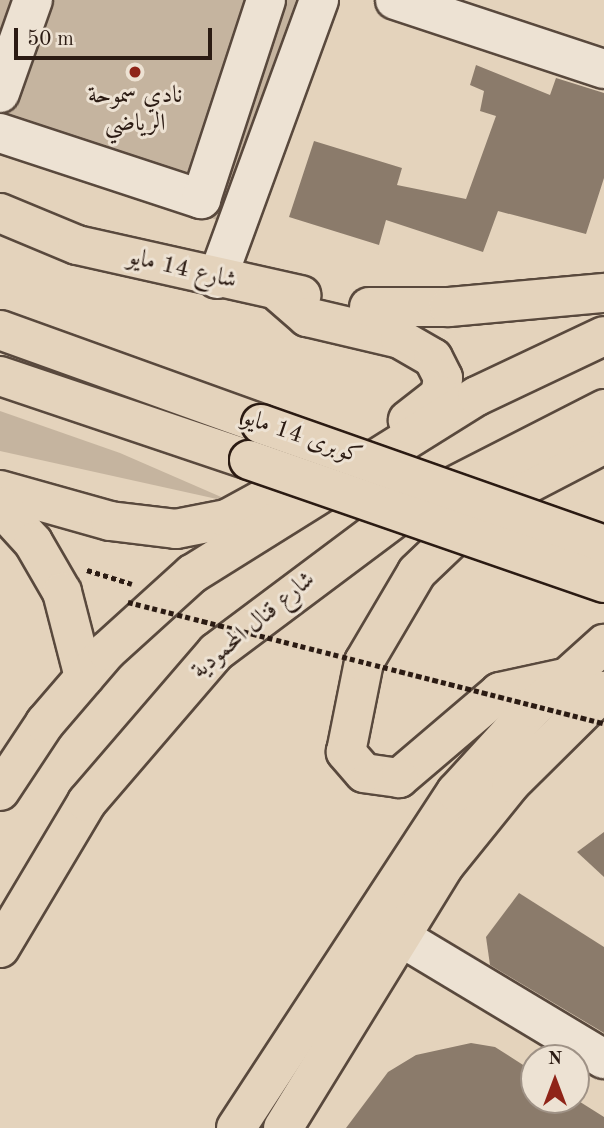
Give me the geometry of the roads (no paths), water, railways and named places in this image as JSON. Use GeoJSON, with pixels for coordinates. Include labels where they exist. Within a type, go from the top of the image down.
{"type":"FeatureCollection","features":[{"type":"Feature","properties":{"kind":"main road","name":"شارع 14 مايو"},"geometry":{"type":"LineString","coordinates":[[0,213],[77,245],[217,279],[369,307],[449,307],[604,293]]}},
{"type":"Feature","properties":{"kind":"main road"},"geometry":{"type":"LineString","coordinates":[[0,490],[143,528],[202,526],[227,519],[436,402],[443,378],[426,352],[400,339],[307,317],[277,291]]}},
{"type":"Feature","properties":{"kind":"main road","name":"شارع 14 مايو"},"geometry":{"type":"LineString","coordinates":[[369,307],[444,338],[467,364],[477,396]]}},
{"type":"Feature","properties":{"kind":"main road","name":"كوبرى 14 مايو"},"geometry":{"type":"LineString","coordinates":[[0,330],[604,545]]}},
{"type":"Feature","properties":{"kind":"main road"},"geometry":{"type":"LineString","coordinates":[[0,821],[4,778],[85,677],[166,594],[247,536],[477,396],[604,336]]}},
{"type":"Feature","properties":{"kind":"main road","name":"كوبرى 14 مايو"},"geometry":{"type":"LineString","coordinates":[[0,376],[604,583]]}},
{"type":"Feature","properties":{"kind":"main road","name":"شارع قنال المحمودية"},"geometry":{"type":"LineString","coordinates":[[0,948],[88,802],[216,652],[403,512],[604,409]]}},
{"type":"Feature","properties":{"kind":"main road"},"geometry":{"type":"LineString","coordinates":[[564,678],[499,692],[399,778],[364,773],[346,752],[364,662],[418,572],[496,499],[604,444]]}},
{"type":"Feature","properties":{"kind":"main road"},"geometry":{"type":"LineString","coordinates":[[0,506],[42,556],[73,620],[85,677]]}},
{"type":"Feature","properties":{"kind":"main road"},"geometry":{"type":"LineString","coordinates":[[236,1128],[422,837],[493,749],[564,678],[604,644]]}},
{"type":"Feature","properties":{"kind":"main road"},"geometry":{"type":"LineString","coordinates":[[283,1128],[399,936],[477,824],[604,691]]}},
{"type":"Feature","properties":{"kind":"street"},"geometry":{"type":"LineString","coordinates":[[0,93],[33,0]]}},
{"type":"Feature","properties":{"kind":"street"},"geometry":{"type":"LineString","coordinates":[[0,133],[201,199],[266,0]]}},
{"type":"Feature","properties":{"kind":"street"},"geometry":{"type":"LineString","coordinates":[[217,279],[319,0]]}},
{"type":"Feature","properties":{"kind":"street"},"geometry":{"type":"LineString","coordinates":[[395,0],[604,69]]}},
{"type":"Feature","properties":{"kind":"street"},"geometry":{"type":"LineString","coordinates":[[399,936],[604,1059]]}},
{"type":"Feature","properties":{"kind":"place","name":"نادي سموحة الرياضي"},"geometry":{"type":"Point","coordinates":[135,72]}}]}
